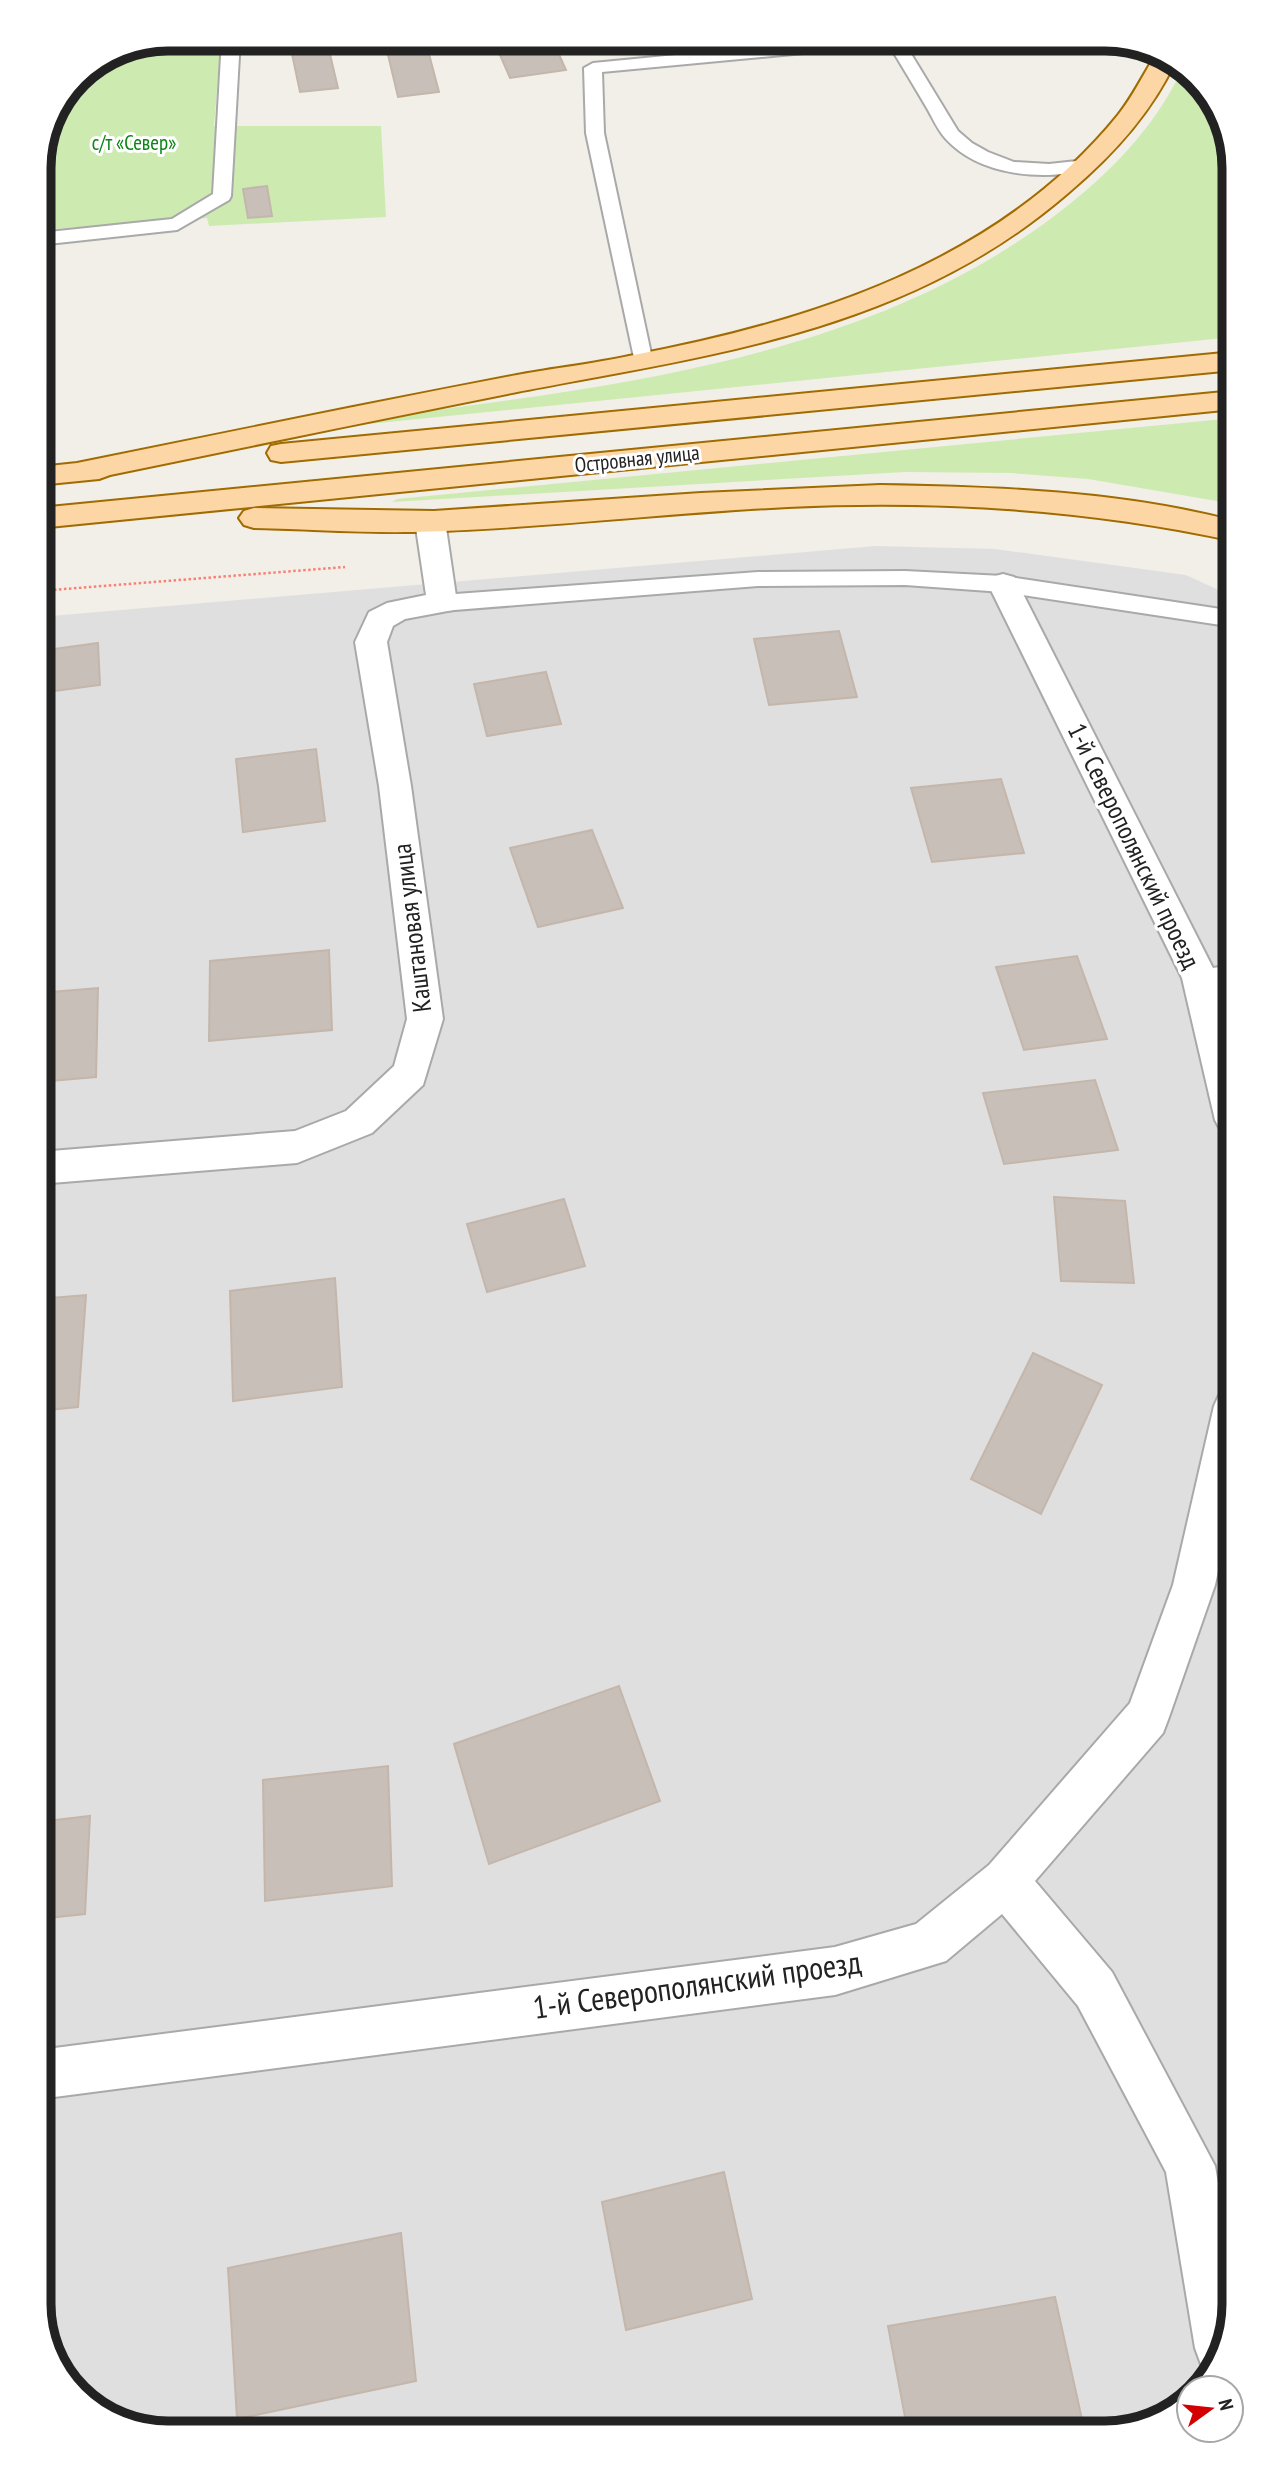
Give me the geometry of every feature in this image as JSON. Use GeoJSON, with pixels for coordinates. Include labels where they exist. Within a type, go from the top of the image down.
{"type":"FeatureCollection","features":[{"type":"Feature","properties":{"kind":"main road"},"geometry":{"type":"LineString","coordinates":[[73,473],[516,384],[643,363],[756,337],[835,315],[898,289],[962,257],[1016,225],[1121,130],[1161,65]]}},
{"type":"Feature","properties":{"kind":"main road","name":"Островная улица"},"geometry":{"type":"LineString","coordinates":[[51,475],[1222,362]]}},
{"type":"Feature","properties":{"kind":"main road","name":"Островная улица"},"geometry":{"type":"LineString","coordinates":[[51,516],[1222,401]]}},
{"type":"Feature","properties":{"kind":"main road"},"geometry":{"type":"LineString","coordinates":[[73,514],[430,521],[785,498],[915,495],[1011,498],[1102,506],[1222,529]]}},
{"type":"Feature","properties":{"kind":"street"},"geometry":{"type":"LineString","coordinates":[[430,521],[442,603]]}},
{"type":"Feature","properties":{"kind":"street","name":"1-й Северополянский проезд"},"geometry":{"type":"LineString","coordinates":[[1003,584],[1200,978],[1222,1070]]}},
{"type":"Feature","properties":{"kind":"street","name":"Каштановая улица"},"geometry":{"type":"LineString","coordinates":[[51,1167],[297,1147],[359,1122],[410,1074],[425,1019],[395,786],[371,642],[380,620],[398,610],[442,603]]}},
{"type":"Feature","properties":{"kind":"street","name":"1-й Северополянский проезд"},"geometry":{"type":"LineString","coordinates":[[51,2073],[835,1971],[929,1944],[1005,1881],[1147,1717],[1194,1585],[1222,1460]]}},
{"type":"Feature","properties":{"kind":"street"},"geometry":{"type":"LineString","coordinates":[[1005,1881],[1095,1989],[1190,2166],[1218,2333]]}},
{"type":"Feature","properties":{"kind":"lane"},"geometry":{"type":"LineString","coordinates":[[51,238],[177,224],[222,196],[230,51]]}},
{"type":"Feature","properties":{"kind":"lane"},"geometry":{"type":"LineString","coordinates":[[643,363],[595,133],[593,68],[769,51]]}},
{"type":"Feature","properties":{"kind":"lane"},"geometry":{"type":"LineString","coordinates":[[901,51],[951,134],[964,147],[983,159],[1004,166],[1031,170],[1060,169],[1086,164]]}},
{"type":"Feature","properties":{"kind":"lane"},"geometry":{"type":"LineString","coordinates":[[442,603],[758,579],[905,578],[1003,584],[1222,617]]}},
{"type":"Feature","properties":{"kind":"lane"},"geometry":{"type":"LineString","coordinates":[[1200,978],[1222,976]]}},
{"type":"Feature","properties":{"kind":"path"},"geometry":{"type":"LineString","coordinates":[[51,590],[353,566]]}},
{"type":"Feature","properties":{"kind":"shaded area"},"geometry":{"type":"Polygon","coordinates":[[[876,546],[995,549],[1186,575],[1222,592],[1222,2304],[1216,2342],[1203,2369],[1199,2374],[1175,2374],[1175,2398],[1170,2402],[1128,2419],[1105,2421],[160,2421],[130,2415],[116,2409],[85,2387],[66,2363],[60,2349],[53,2327],[51,616],[876,546]]]}},
{"type":"Feature","properties":{"kind":"green space","name":"с/т «Север»"},"geometry":{"type":"Polygon","coordinates":[[[220,51],[214,126],[381,126],[386,217],[209,226],[207,218],[51,229],[51,160],[55,138],[70,103],[85,85],[103,70],[145,53],[220,51]]]}},
{"type":"Feature","properties":{"kind":"green space"},"geometry":{"type":"Polygon","coordinates":[[[1178,77],[1207,109],[1220,145],[1222,338],[299,431],[299,428],[601,386],[703,366],[802,340],[897,306],[987,261],[1071,203],[1136,141],[1178,77]]]}},
{"type":"Feature","properties":{"kind":"green space"},"geometry":{"type":"Polygon","coordinates":[[[1222,419],[1222,502],[1088,479],[1011,473],[905,472],[392,502],[397,499],[1222,419]]]}},
{"type":"Feature","properties":{"kind":"building"},"geometry":{"type":"Polygon","coordinates":[[[329,51],[338,88],[300,92],[292,54],[329,51]]]}},
{"type":"Feature","properties":{"kind":"building"},"geometry":{"type":"Polygon","coordinates":[[[387,51],[428,51],[439,92],[398,97],[387,51]]]}},
{"type":"Feature","properties":{"kind":"building"},"geometry":{"type":"Polygon","coordinates":[[[498,51],[557,51],[566,70],[510,78],[498,51]]]}},
{"type":"Feature","properties":{"kind":"building"},"geometry":{"type":"Polygon","coordinates":[[[267,186],[272,216],[248,218],[243,189],[267,186]]]}},
{"type":"Feature","properties":{"kind":"building"},"geometry":{"type":"Polygon","coordinates":[[[839,631],[857,697],[769,705],[754,639],[839,631]]]}},
{"type":"Feature","properties":{"kind":"building"},"geometry":{"type":"Polygon","coordinates":[[[98,643],[100,685],[51,691],[51,649],[98,643]]]}},
{"type":"Feature","properties":{"kind":"building"},"geometry":{"type":"Polygon","coordinates":[[[546,672],[561,724],[487,736],[474,684],[546,672]]]}},
{"type":"Feature","properties":{"kind":"building"},"geometry":{"type":"Polygon","coordinates":[[[316,749],[325,821],[243,832],[236,759],[316,749]]]}},
{"type":"Feature","properties":{"kind":"building"},"geometry":{"type":"Polygon","coordinates":[[[1001,779],[1024,853],[932,862],[911,788],[1001,779]]]}},
{"type":"Feature","properties":{"kind":"building"},"geometry":{"type":"Polygon","coordinates":[[[592,830],[623,908],[538,927],[510,848],[592,830]]]}},
{"type":"Feature","properties":{"kind":"building"},"geometry":{"type":"Polygon","coordinates":[[[329,950],[332,1030],[209,1041],[210,961],[329,950]]]}},
{"type":"Feature","properties":{"kind":"building"},"geometry":{"type":"Polygon","coordinates":[[[1077,956],[1107,1039],[1024,1050],[996,967],[1077,956]]]}},
{"type":"Feature","properties":{"kind":"building"},"geometry":{"type":"Polygon","coordinates":[[[98,988],[96,1077],[51,1081],[51,992],[98,988]]]}},
{"type":"Feature","properties":{"kind":"building"},"geometry":{"type":"Polygon","coordinates":[[[1095,1080],[1118,1150],[1004,1164],[983,1093],[1095,1080]]]}},
{"type":"Feature","properties":{"kind":"building"},"geometry":{"type":"Polygon","coordinates":[[[1054,1197],[1125,1201],[1134,1283],[1061,1281],[1054,1197]]]}},
{"type":"Feature","properties":{"kind":"building"},"geometry":{"type":"Polygon","coordinates":[[[564,1199],[585,1266],[487,1292],[467,1224],[564,1199]]]}},
{"type":"Feature","properties":{"kind":"building"},"geometry":{"type":"Polygon","coordinates":[[[335,1278],[342,1387],[233,1401],[230,1291],[335,1278]]]}},
{"type":"Feature","properties":{"kind":"building"},"geometry":{"type":"Polygon","coordinates":[[[86,1295],[78,1407],[51,1410],[51,1298],[86,1295]]]}},
{"type":"Feature","properties":{"kind":"building"},"geometry":{"type":"Polygon","coordinates":[[[1033,1353],[1102,1385],[1041,1514],[971,1479],[1033,1353]]]}},
{"type":"Feature","properties":{"kind":"building"},"geometry":{"type":"Polygon","coordinates":[[[619,1686],[660,1801],[489,1864],[454,1744],[619,1686]]]}},
{"type":"Feature","properties":{"kind":"building"},"geometry":{"type":"Polygon","coordinates":[[[388,1766],[392,1886],[265,1901],[263,1780],[388,1766]]]}},
{"type":"Feature","properties":{"kind":"building"},"geometry":{"type":"Polygon","coordinates":[[[90,1816],[85,1914],[51,1918],[51,1821],[90,1816]]]}},
{"type":"Feature","properties":{"kind":"building"},"geometry":{"type":"Polygon","coordinates":[[[724,2172],[752,2299],[626,2330],[602,2202],[724,2172]]]}},
{"type":"Feature","properties":{"kind":"building"},"geometry":{"type":"Polygon","coordinates":[[[401,2233],[416,2381],[237,2419],[228,2268],[401,2233]]]}},
{"type":"Feature","properties":{"kind":"building"},"geometry":{"type":"Polygon","coordinates":[[[1055,2297],[1082,2421],[906,2421],[888,2326],[1055,2297]]]}}]}
